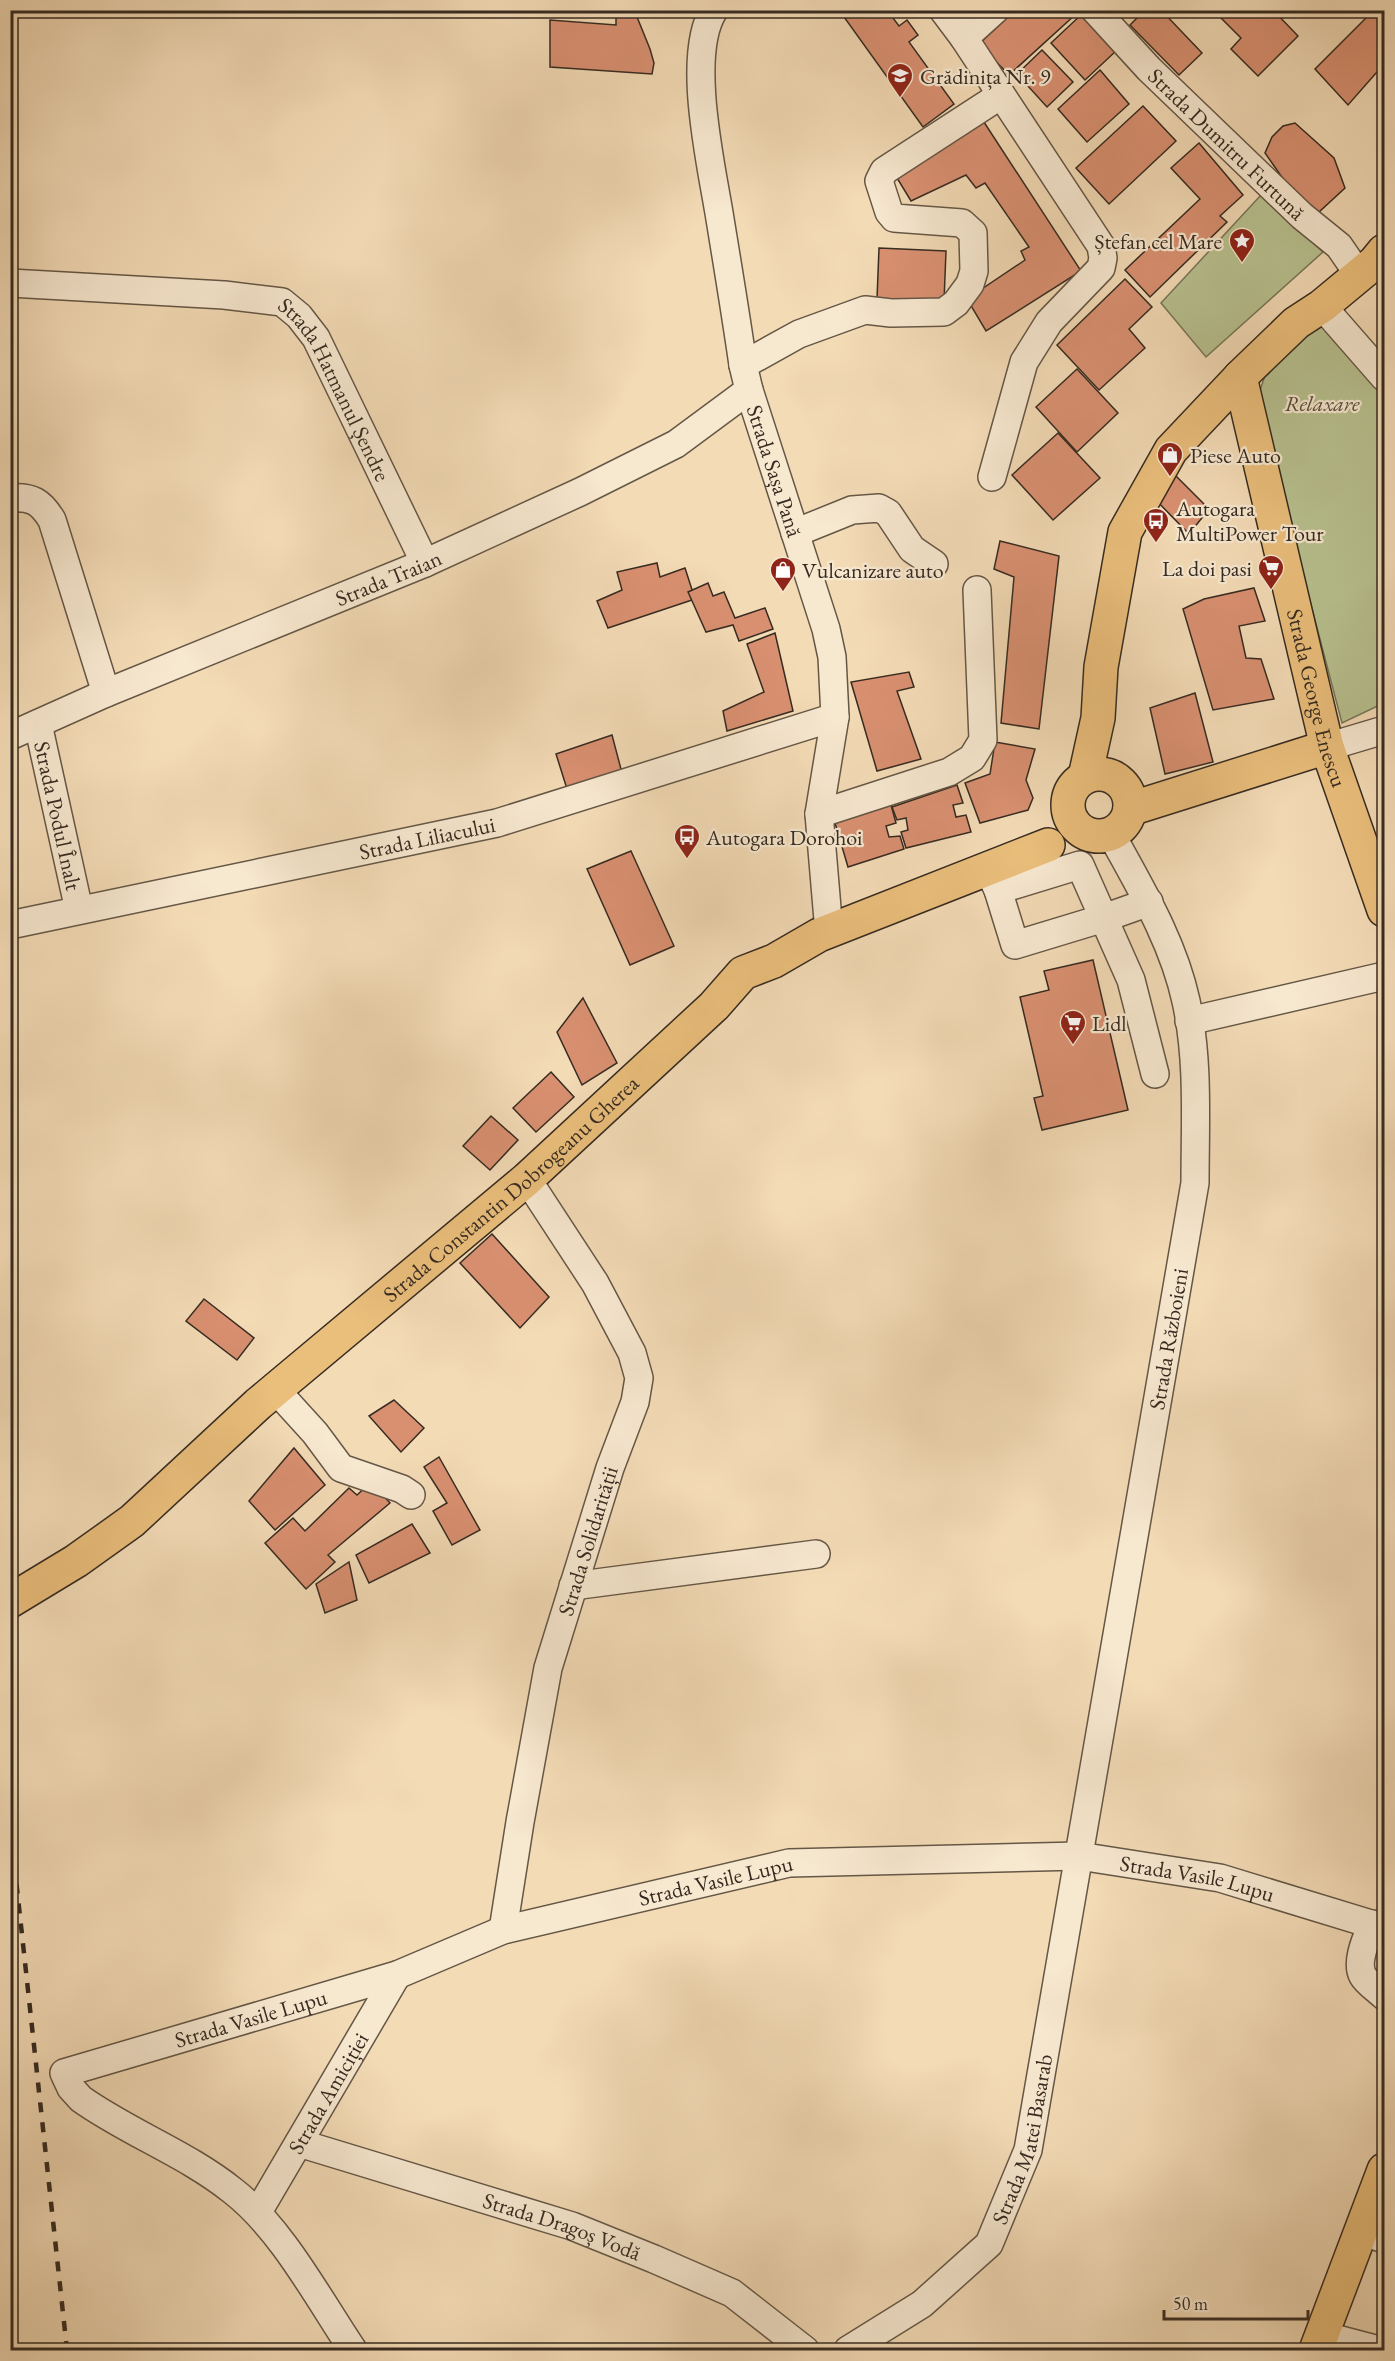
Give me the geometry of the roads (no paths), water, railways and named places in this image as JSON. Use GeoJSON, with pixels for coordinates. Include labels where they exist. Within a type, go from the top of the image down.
{"type":"FeatureCollection","features":[{"type":"Feature","properties":{"kind":"main road"},"geometry":{"type":"LineString","coordinates":[[1088,785],[1124,786],[1130,801],[1109,825],[1071,820],[1088,785],[1098,718],[1101,667],[1125,532],[1171,450],[1296,323],[1376,265]]}},
{"type":"Feature","properties":{"kind":"main road","name":"Strada George Enescu"},"geometry":{"type":"LineString","coordinates":[[1240,378],[1327,747],[1384,910]]}},
{"type":"Feature","properties":{"kind":"main road","name":"Strada Constantin Dobrogeanu Gherea"},"geometry":{"type":"LineString","coordinates":[[10,1601],[76,1561],[132,1521],[275,1389],[527,1179],[714,1006],[743,973],[774,961],[819,935],[993,880],[1048,846],[1327,747]]}},
{"type":"Feature","properties":{"kind":"main road"},"geometry":{"type":"LineString","coordinates":[[1048,846],[1088,785]]}},
{"type":"Feature","properties":{"kind":"main road"},"geometry":{"type":"LineString","coordinates":[[1319,2343],[1373,2235],[1384,2170]]}},
{"type":"Feature","properties":{"kind":"street","name":"Strada Sașa Pană"},"geometry":{"type":"LineString","coordinates":[[714,10],[709,18],[702,47],[703,110],[746,378],[826,629],[832,657],[834,717],[819,814],[829,932]]}},
{"type":"Feature","properties":{"kind":"street"},"geometry":{"type":"LineString","coordinates":[[943,10],[964,38],[1101,246],[1103,258],[1101,268],[1049,322],[1024,362],[992,477]]}},
{"type":"Feature","properties":{"kind":"street"},"geometry":{"type":"LineString","coordinates":[[964,38],[995,10]]}},
{"type":"Feature","properties":{"kind":"street","name":"Strada Dumitru Furtună"},"geometry":{"type":"LineString","coordinates":[[1095,10],[1149,69],[1302,216],[1339,246],[1376,265]]}},
{"type":"Feature","properties":{"kind":"street","name":"Strada Traian"},"geometry":{"type":"LineString","coordinates":[[10,736],[106,693],[425,563],[580,492],[676,444],[746,378],[799,334],[865,310],[891,313],[944,312],[956,303],[970,284],[974,271],[973,233],[962,223],[894,218],[889,212],[879,181],[884,171],[1001,95]]}},
{"type":"Feature","properties":{"kind":"street","name":"Strada Hatmanul Șendre"},"geometry":{"type":"LineString","coordinates":[[10,283],[224,296],[282,302],[299,316],[316,338],[425,563]]}},
{"type":"Feature","properties":{"kind":"street"},"geometry":{"type":"LineString","coordinates":[[1322,306],[1384,377]]}},
{"type":"Feature","properties":{"kind":"street"},"geometry":{"type":"LineString","coordinates":[[10,498],[22,497],[42,504],[52,520],[106,693]]}},
{"type":"Feature","properties":{"kind":"street"},"geometry":{"type":"LineString","coordinates":[[795,533],[852,510],[879,508],[888,513],[912,549],[934,564]]}},
{"type":"Feature","properties":{"kind":"street"},"geometry":{"type":"LineString","coordinates":[[819,814],[949,772],[972,758],[983,740],[977,590]]}},
{"type":"Feature","properties":{"kind":"street","name":"Strada Liliacului"},"geometry":{"type":"LineString","coordinates":[[10,925],[497,823],[834,717]]}},
{"type":"Feature","properties":{"kind":"street","name":"Strada Podul Înalt"},"geometry":{"type":"LineString","coordinates":[[38,724],[79,909]]}},
{"type":"Feature","properties":{"kind":"street"},"geometry":{"type":"LineString","coordinates":[[1327,747],[1384,730]]}},
{"type":"Feature","properties":{"kind":"street","name":"Strada Războieni"},"geometry":{"type":"LineString","coordinates":[[1079,1856],[1195,1183],[1196,1077],[1186,1001],[1175,963],[1149,902],[1109,825]]}},
{"type":"Feature","properties":{"kind":"street"},"geometry":{"type":"LineString","coordinates":[[1149,902],[1104,918],[1014,945],[993,880],[1080,866],[1104,918],[1131,980],[1155,1074]]}},
{"type":"Feature","properties":{"kind":"street"},"geometry":{"type":"LineString","coordinates":[[1188,1021],[1384,976]]}},
{"type":"Feature","properties":{"kind":"street","name":"Strada Solidarității"},"geometry":{"type":"LineString","coordinates":[[503,1930],[548,1668],[610,1468],[635,1402],[639,1378],[632,1353],[595,1283],[527,1179]]}},
{"type":"Feature","properties":{"kind":"street"},"geometry":{"type":"LineString","coordinates":[[275,1389],[315,1432],[341,1468],[402,1489],[411,1495]]}},
{"type":"Feature","properties":{"kind":"street"},"geometry":{"type":"LineString","coordinates":[[573,1586],[816,1554]]}},
{"type":"Feature","properties":{"kind":"street","name":"Strada Vasile Lupu"},"geometry":{"type":"LineString","coordinates":[[258,2212],[232,2189],[182,2157],[81,2099],[71,2088],[64,2073],[397,1975],[503,1930],[789,1863],[1079,1856],[1220,1878],[1378,1926]]}},
{"type":"Feature","properties":{"kind":"street","name":"Strada Matei Basarab"},"geometry":{"type":"LineString","coordinates":[[848,2350],[922,2304],[989,2244],[1028,2150],[1079,1856]]}},
{"type":"Feature","properties":{"kind":"street"},"geometry":{"type":"LineString","coordinates":[[1378,1926],[1364,1949],[1361,1964],[1363,1976],[1384,1996]]}},
{"type":"Feature","properties":{"kind":"street","name":"Strada Amiciției"},"geometry":{"type":"LineString","coordinates":[[258,2212],[397,1975]]}},
{"type":"Feature","properties":{"kind":"street","name":"Strada Dragoș Vodă"},"geometry":{"type":"LineString","coordinates":[[299,2143],[572,2226],[654,2259],[732,2293],[805,2350]]}},
{"type":"Feature","properties":{"kind":"street"},"geometry":{"type":"LineString","coordinates":[[258,2212],[278,2238],[345,2347]]}},
{"type":"Feature","properties":{"kind":"street"},"geometry":{"type":"LineString","coordinates":[[1319,2343],[1379,2350]]}},
{"type":"Feature","properties":{"kind":"railway"},"geometry":{"type":"LineString","coordinates":[[10,1824],[67,2350]]}},
{"type":"Feature","properties":{"kind":"place","name":"Grădinița Nr. 9"},"geometry":{"type":"Point","coordinates":[900,99]}},
{"type":"Feature","properties":{"kind":"place","name":"Ștefan cel Mare"},"geometry":{"type":"Point","coordinates":[1242,264]}},
{"type":"Feature","properties":{"kind":"place","name":"Piese Auto"},"geometry":{"type":"Point","coordinates":[1170,478]}},
{"type":"Feature","properties":{"kind":"place","name":"Autogara MultiPower Tour"},"geometry":{"type":"Point","coordinates":[1156,544]}},
{"type":"Feature","properties":{"kind":"place","name":"La doi pasi"},"geometry":{"type":"Point","coordinates":[1271,591]}},
{"type":"Feature","properties":{"kind":"place","name":"Vulcanizare auto"},"geometry":{"type":"Point","coordinates":[783,593]}},
{"type":"Feature","properties":{"kind":"place","name":"Autogara Dorohoi"},"geometry":{"type":"Point","coordinates":[687,860]}},
{"type":"Feature","properties":{"kind":"place","name":"Lidl"},"geometry":{"type":"Point","coordinates":[1073,1046]}},
{"type":"Feature","properties":{"kind":"park label","name":"Relaxare"},"geometry":{"type":"Point","coordinates":[1322,403]}}]}
